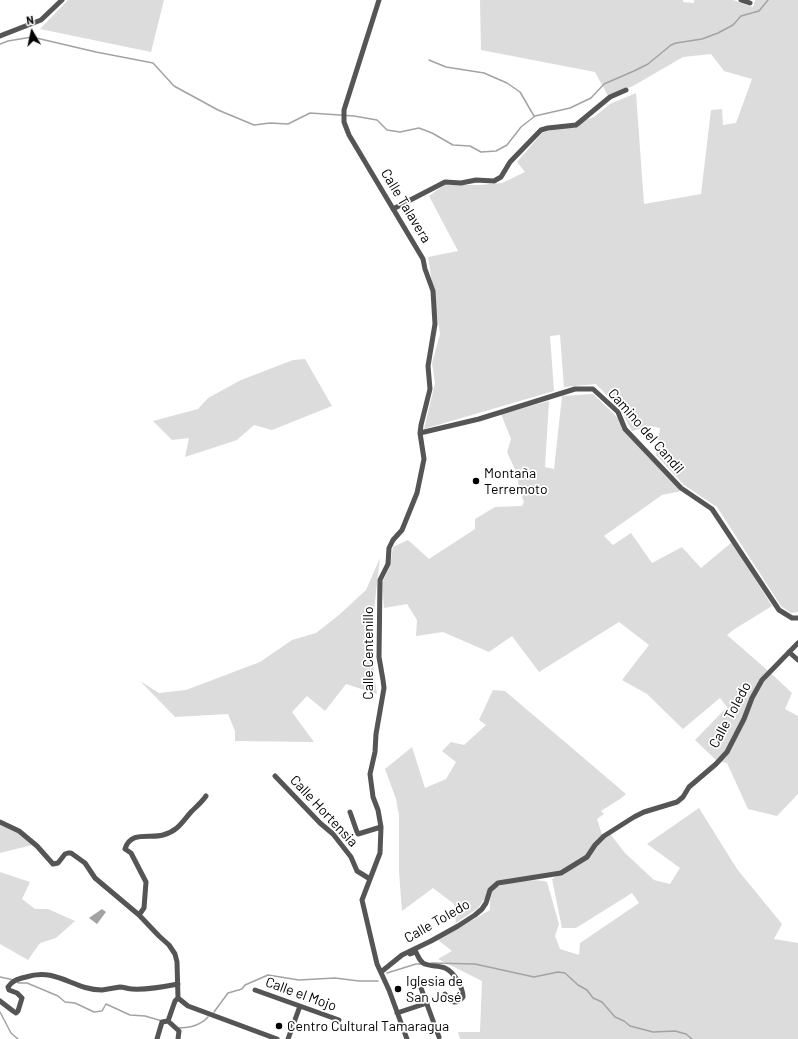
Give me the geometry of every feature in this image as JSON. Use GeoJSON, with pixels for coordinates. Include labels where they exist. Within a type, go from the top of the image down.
{"type":"FeatureCollection","features":[{"type":"Feature","properties":{"kind":"street"},"geometry":{"type":"LineString","coordinates":[[0,36],[41,20],[62,0]]}},
{"type":"Feature","properties":{"kind":"street","name":"Calle Talavera"},"geometry":{"type":"LineString","coordinates":[[379,0],[343,116],[349,135],[423,259],[433,291],[435,324],[428,366],[430,389],[420,433]]}},
{"type":"Feature","properties":{"kind":"street"},"geometry":{"type":"LineString","coordinates":[[741,0],[750,3]]}},
{"type":"Feature","properties":{"kind":"street"},"geometry":{"type":"LineString","coordinates":[[393,209],[445,182],[461,183],[476,180],[494,181],[501,177],[510,162],[541,130],[576,125],[610,97],[626,90]]}},
{"type":"Feature","properties":{"kind":"street","name":"Camino del Candil"},"geometry":{"type":"LineString","coordinates":[[420,433],[479,419],[575,389],[593,389],[618,412],[625,429],[680,488],[712,509],[779,610],[792,618],[798,618]]}},
{"type":"Feature","properties":{"kind":"street","name":"Calle Centenillo"},"geometry":{"type":"LineString","coordinates":[[407,1039],[389,990],[377,964],[362,900],[380,853],[381,827],[378,810],[373,797],[370,774],[375,752],[376,734],[384,688],[384,680],[379,657],[380,580],[388,564],[389,548],[393,540],[402,530],[417,493],[424,459],[420,433]]}},
{"type":"Feature","properties":{"kind":"street","name":"Calle Toledo"},"geometry":{"type":"LineString","coordinates":[[380,972],[402,955],[431,942],[475,915],[486,903],[490,890],[498,883],[561,873],[587,857],[595,845],[604,836],[634,817],[644,812],[677,802],[683,797],[689,787],[716,764],[727,752],[762,680],[798,643]]}},
{"type":"Feature","properties":{"kind":"street"},"geometry":{"type":"LineString","coordinates":[[789,652],[798,660]]}},
{"type":"Feature","properties":{"kind":"street","name":"Calle Hortensia"},"geometry":{"type":"LineString","coordinates":[[275,776],[320,823],[333,834],[351,858],[357,871],[370,879]]}},
{"type":"Feature","properties":{"kind":"street"},"geometry":{"type":"LineString","coordinates":[[139,915],[144,908],[146,882],[131,853],[125,849],[127,844],[138,836],[159,836],[174,831],[184,822],[206,796]]}},
{"type":"Feature","properties":{"kind":"street"},"geometry":{"type":"LineString","coordinates":[[350,812],[358,834],[381,827]]}},
{"type":"Feature","properties":{"kind":"street"},"geometry":{"type":"LineString","coordinates":[[0,822],[20,831],[37,846],[53,864],[58,863],[66,853],[71,853],[85,863],[95,878],[139,915],[172,949],[177,962],[178,998],[175,1001],[168,1022]]}},
{"type":"Feature","properties":{"kind":"street"},"geometry":{"type":"LineString","coordinates":[[402,955],[404,956],[416,952],[424,964],[446,968],[461,988],[462,997],[460,1000],[450,1002],[444,994]]}},
{"type":"Feature","properties":{"kind":"street"},"geometry":{"type":"LineString","coordinates":[[0,1001],[13,1011],[18,1011],[22,998],[17,993],[9,990],[8,987],[14,980],[35,974],[59,977],[87,988],[102,990],[122,987],[133,989],[178,984]]}},
{"type":"Feature","properties":{"kind":"street"},"geometry":{"type":"LineString","coordinates":[[421,988],[439,1037]]}},
{"type":"Feature","properties":{"kind":"street","name":"Calle el Mojo"},"geometry":{"type":"LineString","coordinates":[[255,990],[339,1020]]}},
{"type":"Feature","properties":{"kind":"street"},"geometry":{"type":"LineString","coordinates":[[178,998],[188,1006],[277,1039]]}},
{"type":"Feature","properties":{"kind":"street"},"geometry":{"type":"LineString","coordinates":[[397,1013],[426,1003]]}},
{"type":"Feature","properties":{"kind":"street"},"geometry":{"type":"LineString","coordinates":[[288,1039],[300,1006]]}},
{"type":"Feature","properties":{"kind":"street"},"geometry":{"type":"LineString","coordinates":[[156,1039],[162,1022],[168,1022],[179,1031],[178,1039]]}},
{"type":"Feature","properties":{"kind":"shaded area"},"geometry":{"type":"Polygon","coordinates":[[[68,0],[164,0],[151,52],[40,29],[68,0]]]}},
{"type":"Feature","properties":{"kind":"shaded area"},"geometry":{"type":"Polygon","coordinates":[[[480,0],[683,0],[683,2],[694,3],[694,0],[733,0],[753,7],[755,0],[798,0],[798,612],[791,613],[781,606],[717,507],[684,485],[656,455],[660,428],[650,426],[632,431],[621,410],[596,384],[564,387],[560,335],[550,336],[554,391],[424,429],[435,383],[432,363],[440,334],[428,257],[458,251],[429,196],[444,185],[480,185],[502,183],[525,172],[517,162],[542,133],[594,117],[610,104],[636,93],[644,204],[701,194],[711,110],[722,109],[723,125],[736,123],[752,79],[724,71],[711,54],[683,57],[633,86],[608,96],[595,72],[481,50],[480,0]]]}},
{"type":"Feature","properties":{"kind":"shaded area"},"geometry":{"type":"Polygon","coordinates":[[[305,359],[332,406],[272,430],[254,425],[237,440],[185,457],[189,438],[172,440],[153,421],[198,409],[208,398],[241,380],[293,360],[305,359]]]}},
{"type":"Feature","properties":{"kind":"shaded area"},"geometry":{"type":"Polygon","coordinates":[[[593,394],[614,414],[682,491],[662,495],[604,536],[613,545],[631,533],[652,563],[682,547],[701,568],[732,542],[772,606],[727,635],[792,693],[785,709],[798,716],[798,794],[777,816],[748,809],[727,763],[716,760],[695,740],[727,707],[720,698],[683,729],[647,694],[622,680],[649,645],[619,622],[539,672],[512,636],[489,652],[443,632],[416,636],[417,620],[407,604],[384,608],[382,583],[390,566],[393,547],[408,540],[429,559],[475,529],[475,519],[495,507],[522,506],[524,502],[519,489],[517,474],[507,452],[511,439],[501,414],[549,401],[545,467],[554,469],[562,396],[593,394]]]}},
{"type":"Feature","properties":{"kind":"shaded area"},"geometry":{"type":"Polygon","coordinates":[[[380,558],[372,627],[374,675],[377,694],[346,684],[325,711],[307,696],[292,712],[314,742],[235,741],[235,731],[228,714],[175,717],[140,681],[159,693],[186,690],[260,662],[292,640],[316,633],[339,615],[366,590],[380,558]]]}},
{"type":"Feature","properties":{"kind":"shaded area"},"geometry":{"type":"Polygon","coordinates":[[[493,690],[505,691],[626,794],[601,811],[604,814],[597,819],[602,834],[611,835],[625,853],[654,880],[670,884],[680,868],[647,844],[699,808],[737,869],[782,924],[774,939],[798,943],[798,1039],[460,1039],[458,1032],[480,1032],[482,981],[438,959],[452,951],[438,940],[490,910],[490,891],[478,908],[456,923],[454,904],[433,888],[402,911],[399,872],[399,816],[396,799],[385,769],[412,747],[425,788],[446,779],[456,762],[442,751],[451,742],[464,745],[486,725],[479,720],[493,690]],[[560,874],[499,883],[491,889],[527,880],[547,882],[559,924],[555,936],[560,949],[579,955],[580,943],[639,903],[632,893],[576,928],[562,928],[552,879],[560,874]]]}},
{"type":"Feature","properties":{"kind":"shaded area"},"geometry":{"type":"Polygon","coordinates":[[[0,825],[12,829],[32,845],[0,853],[0,825]]]}},
{"type":"Feature","properties":{"kind":"shaded area"},"geometry":{"type":"Polygon","coordinates":[[[0,872],[30,882],[22,899],[35,909],[48,909],[75,921],[56,938],[40,943],[28,960],[0,944],[0,872]]]}},
{"type":"Feature","properties":{"kind":"shaded area"},"geometry":{"type":"Polygon","coordinates":[[[102,909],[106,912],[97,924],[89,918],[102,909]]]}},
{"type":"Feature","properties":{"kind":"waterway"},"geometry":{"type":"LineString","coordinates":[[0,44],[8,41],[32,37],[96,52],[153,63],[174,86],[218,110],[254,125],[270,123],[288,124],[310,113],[354,116],[377,120],[387,130],[400,132],[419,128],[432,133],[453,145],[470,146],[481,152],[496,151],[507,145],[521,127],[535,116],[570,108],[591,98],[604,84],[648,64],[671,45],[702,39],[718,33],[733,25],[741,16],[759,11],[768,0]]}},
{"type":"Feature","properties":{"kind":"waterway"},"geometry":{"type":"LineString","coordinates":[[429,60],[446,67],[484,73],[507,83],[520,92],[534,116]]}},
{"type":"Feature","properties":{"kind":"waterway"},"geometry":{"type":"LineString","coordinates":[[431,963],[475,964],[534,977],[558,972],[565,973],[578,985],[587,990],[593,998],[602,1002],[615,1017],[624,1021],[630,1026],[653,1032],[675,1031],[686,1034],[692,1039]]}},
{"type":"Feature","properties":{"kind":"waterway"},"geometry":{"type":"LineString","coordinates":[[387,973],[416,964],[421,964]]}},
{"type":"Feature","properties":{"kind":"waterway"},"geometry":{"type":"LineString","coordinates":[[214,1012],[228,993],[242,989],[245,985],[268,975],[299,980],[335,978],[359,981],[378,981]]}},
{"type":"Feature","properties":{"kind":"waterway"},"geometry":{"type":"LineString","coordinates":[[0,977],[14,980]]}},
{"type":"Feature","properties":{"kind":"waterway"},"geometry":{"type":"LineString","coordinates":[[17,982],[27,983],[58,996],[65,1002],[75,1003],[94,1012],[102,1011],[106,1004],[130,1015],[145,1016],[162,1021]]}},
{"type":"Feature","properties":{"kind":"waterway"},"geometry":{"type":"LineString","coordinates":[[0,1012],[11,1033],[18,1039]]}},
{"type":"Feature","properties":{"kind":"waterway"},"geometry":{"type":"LineString","coordinates":[[178,1028],[194,1026],[202,1023],[208,1017]]}},
{"type":"Feature","properties":{"kind":"place","name":"Montaña Terremoto"},"geometry":{"type":"Point","coordinates":[476,481]}},
{"type":"Feature","properties":{"kind":"place","name":"Iglesia de San José"},"geometry":{"type":"Point","coordinates":[398,989]}},
{"type":"Feature","properties":{"kind":"place","name":"Centro Cultural Tamaragua"},"geometry":{"type":"Point","coordinates":[279,1026]}}]}
